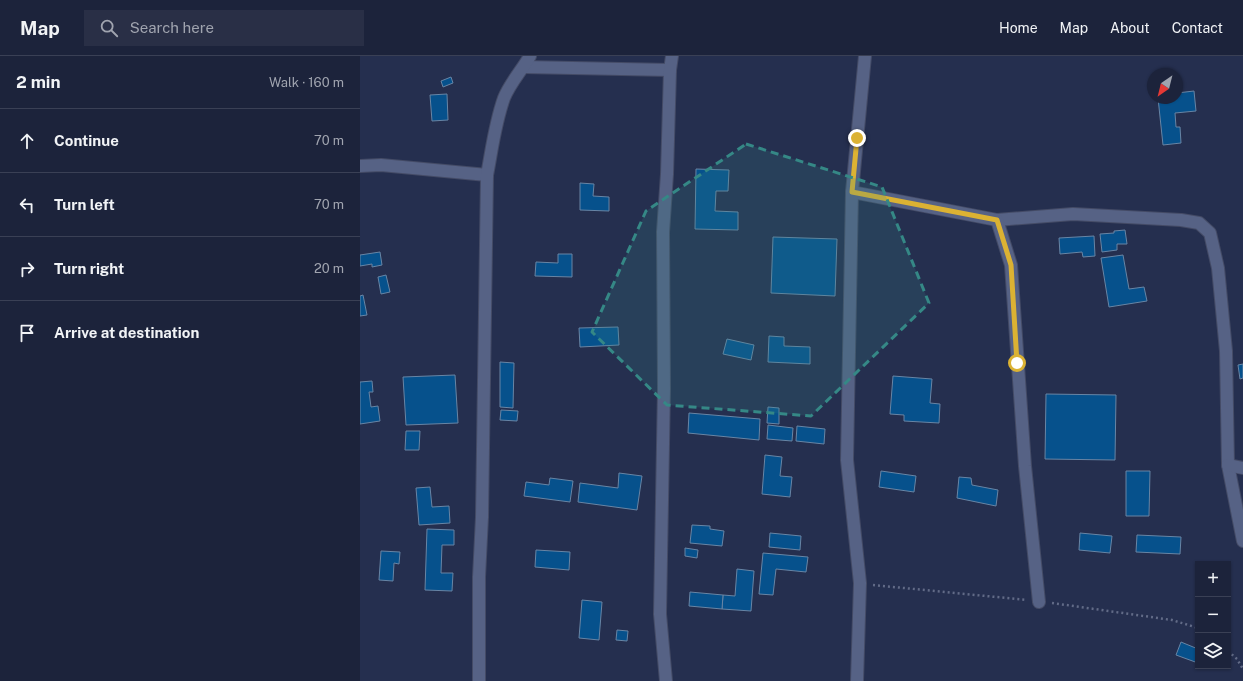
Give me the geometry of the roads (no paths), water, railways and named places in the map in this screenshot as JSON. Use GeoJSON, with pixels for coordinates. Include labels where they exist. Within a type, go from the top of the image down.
{"type":"FeatureCollection","features":[{"type":"Feature","properties":{"kind":"street"},"geometry":{"type":"LineString","coordinates":[[478,681],[487,175],[495,132],[504,99],[509,87],[524,67],[530,56]]}},
{"type":"Feature","properties":{"kind":"street"},"geometry":{"type":"LineString","coordinates":[[666,681],[660,614],[664,388],[663,232],[667,174],[670,70],[672,56]]}},
{"type":"Feature","properties":{"kind":"street"},"geometry":{"type":"LineString","coordinates":[[857,681],[860,583],[847,460],[852,192],[865,56]]}},
{"type":"Feature","properties":{"kind":"street"},"geometry":{"type":"LineString","coordinates":[[524,67],[670,70]]}},
{"type":"Feature","properties":{"kind":"street"},"geometry":{"type":"LineString","coordinates":[[360,166],[381,165],[487,175]]}},
{"type":"Feature","properties":{"kind":"street"},"geometry":{"type":"LineString","coordinates":[[852,192],[997,220],[1073,214],[1181,220],[1199,223],[1210,233],[1218,268],[1226,351],[1228,465],[1243,541]]}},
{"type":"Feature","properties":{"kind":"street"},"geometry":{"type":"LineString","coordinates":[[997,220],[1011,265],[1025,466],[1039,602]]}},
{"type":"Feature","properties":{"kind":"street"},"geometry":{"type":"LineString","coordinates":[[1228,465],[1243,468]]}}]}
